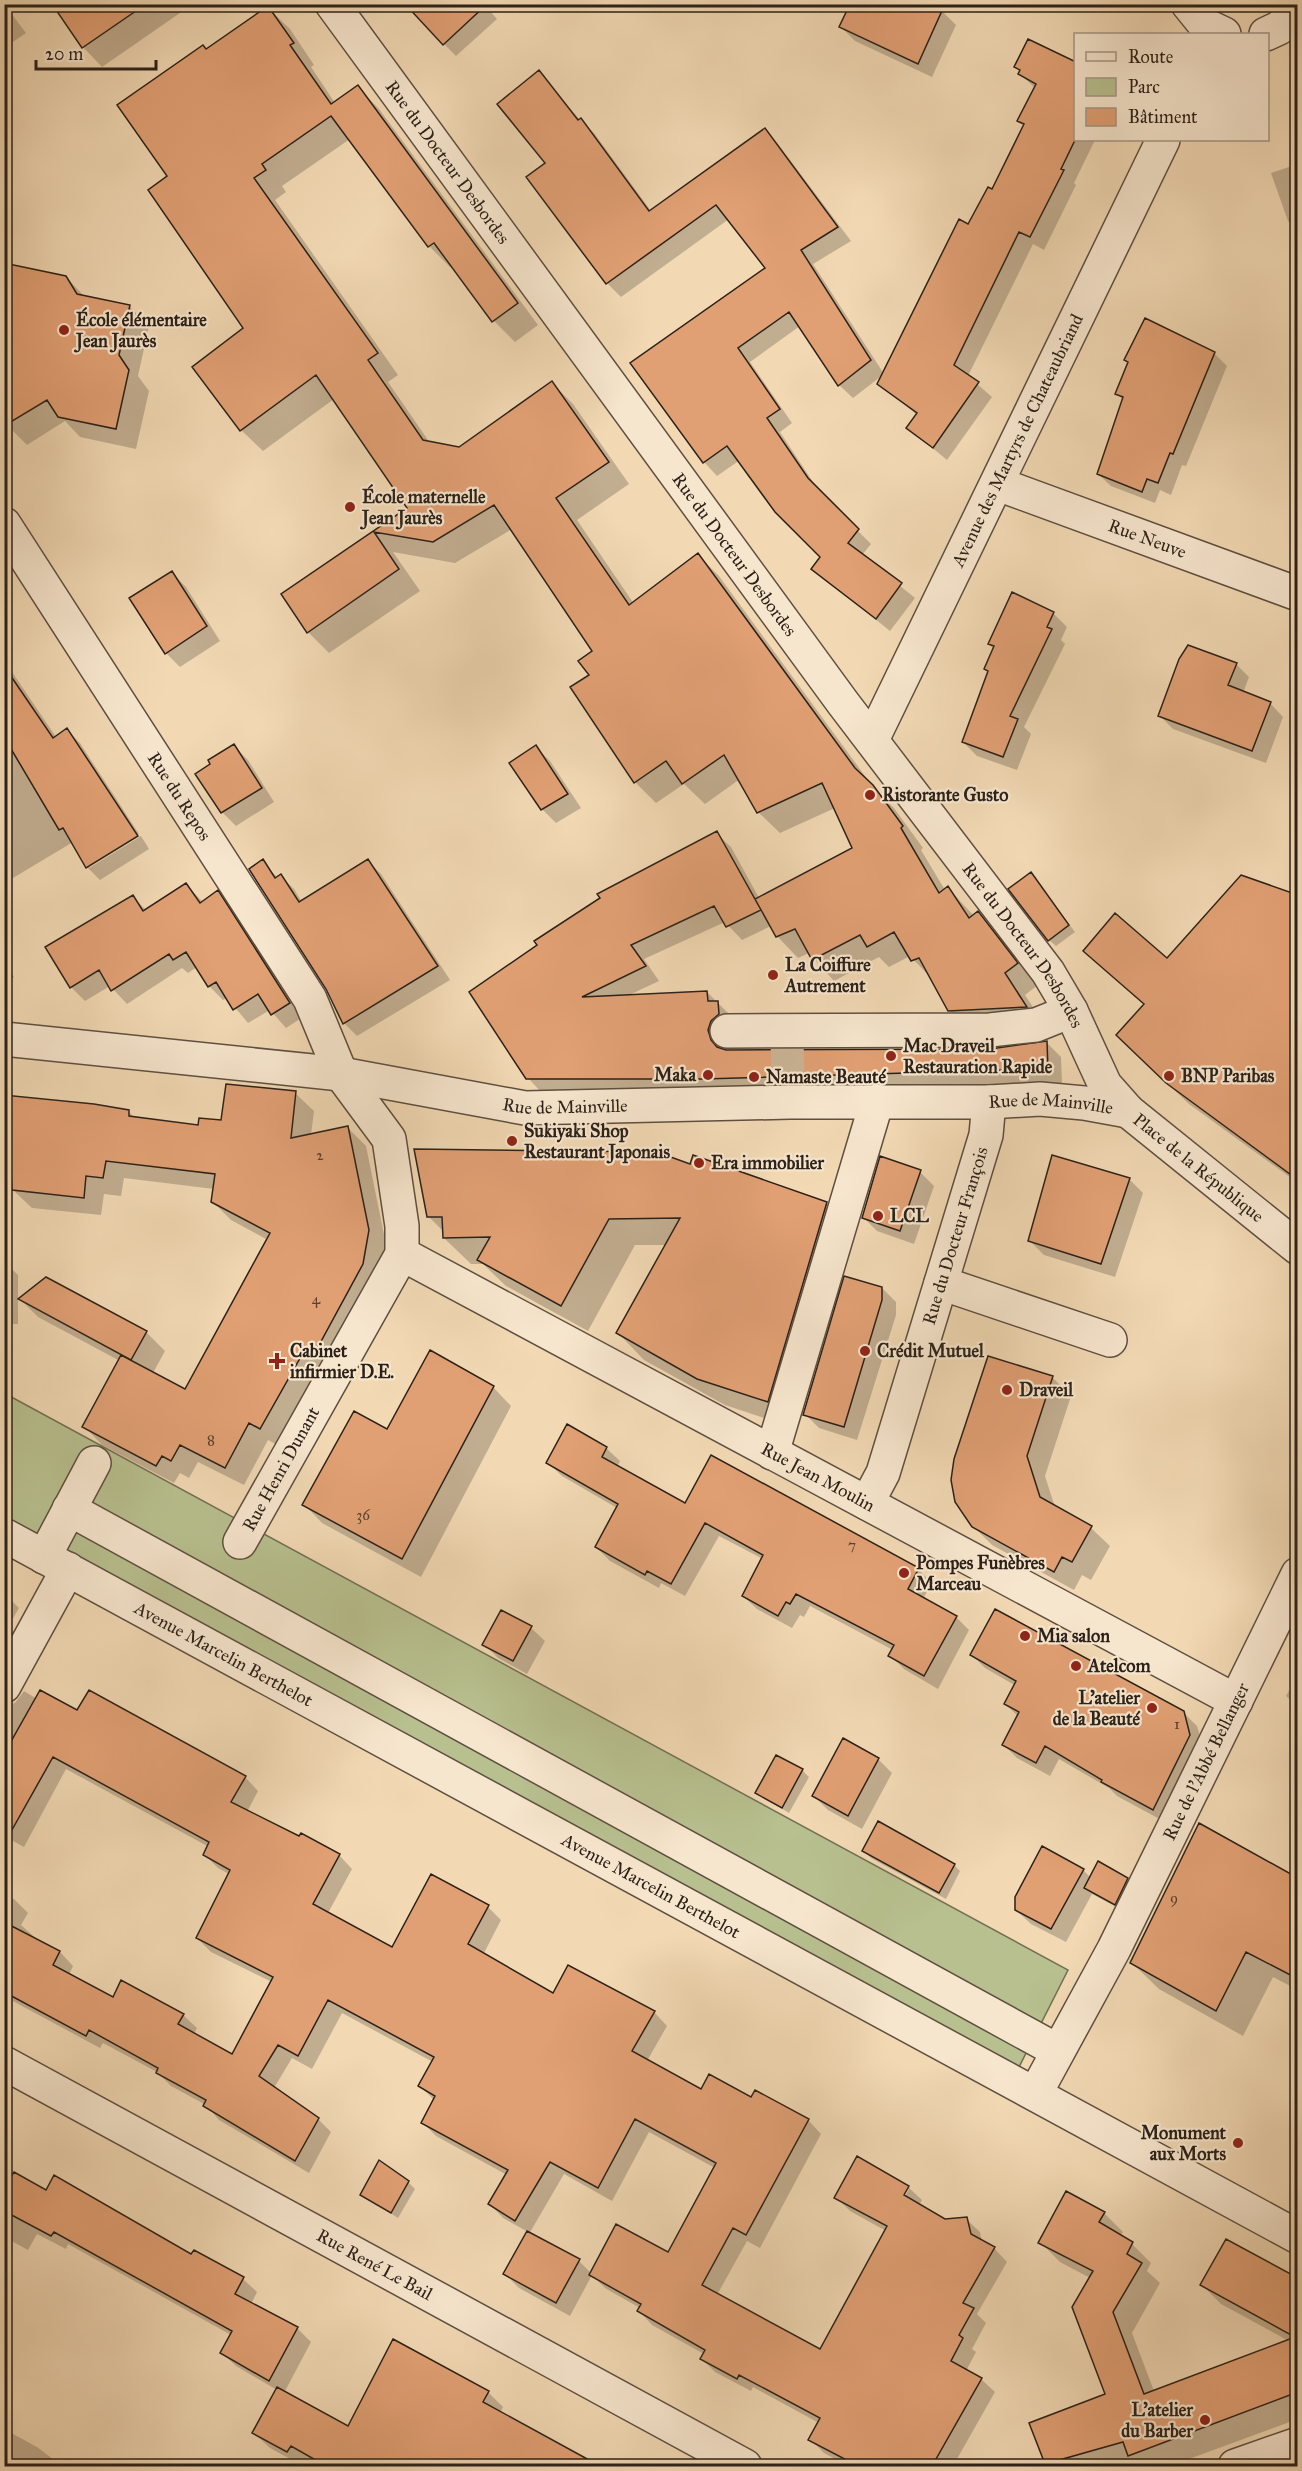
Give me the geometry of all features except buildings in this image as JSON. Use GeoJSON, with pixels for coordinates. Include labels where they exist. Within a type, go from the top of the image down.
{"type":"FeatureCollection","features":[{"type":"Feature","properties":{"kind":"street","name":"Rue du Docteur Desbordes"},"geometry":{"type":"LineString","coordinates":[[332,4],[872,741],[1048,972],[1071,1011],[1105,1085],[1128,1111]]}},
{"type":"Feature","properties":{"kind":"street"},"geometry":{"type":"LineString","coordinates":[[1188,4],[1196,17],[1217,33]]}},
{"type":"Feature","properties":{"kind":"street"},"geometry":{"type":"LineString","coordinates":[[1268,33],[1285,23],[1298,10]]}},
{"type":"Feature","properties":{"kind":"street","name":"Avenue des Martyrs de Chateaubriand"},"geometry":{"type":"LineString","coordinates":[[872,741],[1163,141]]}},
{"type":"Feature","properties":{"kind":"street","name":"Rue Neuve"},"geometry":{"type":"LineString","coordinates":[[998,484],[1298,594]]}},
{"type":"Feature","properties":{"kind":"street","name":"Rue du Repos"},"geometry":{"type":"LineString","coordinates":[[4,524],[310,999],[341,1074]]}},
{"type":"Feature","properties":{"kind":"street"},"geometry":{"type":"LineString","coordinates":[[727,1030],[787,1035],[990,1030],[1036,1025],[1071,1011]]}},
{"type":"Feature","properties":{"kind":"street","name":"Rue de Mainville"},"geometry":{"type":"LineString","coordinates":[[4,1039],[341,1074],[525,1108],[789,1089],[877,1101],[988,1102],[1040,1099],[1128,1111]]}},
{"type":"Feature","properties":{"kind":"street","name":"Rue Henri Dunant"},"geometry":{"type":"LineString","coordinates":[[240,1542],[402,1254],[402,1226],[389,1139],[341,1074]]}},
{"type":"Feature","properties":{"kind":"street"},"geometry":{"type":"LineString","coordinates":[[772,1453],[877,1101]]}},
{"type":"Feature","properties":{"kind":"street","name":"Rue du Docteur François"},"geometry":{"type":"LineString","coordinates":[[867,1503],[883,1473],[986,1135],[988,1102]]}},
{"type":"Feature","properties":{"kind":"street","name":"Place de la République"},"geometry":{"type":"LineString","coordinates":[[1128,1111],[1298,1248]]}},
{"type":"Feature","properties":{"kind":"street","name":"Rue Jean Moulin"},"geometry":{"type":"LineString","coordinates":[[402,1254],[1236,1701]]}},
{"type":"Feature","properties":{"kind":"street"},"geometry":{"type":"LineString","coordinates":[[940,1282],[1110,1340]]}},
{"type":"Feature","properties":{"kind":"street"},"geometry":{"type":"LineString","coordinates":[[4,1686],[56,1563],[69,1509],[94,1462]]}},
{"type":"Feature","properties":{"kind":"street"},"geometry":{"type":"LineString","coordinates":[[69,1509],[1058,2051],[1035,2094]]}},
{"type":"Feature","properties":{"kind":"street","name":"Avenue Marcelin Berthelot"},"geometry":{"type":"LineString","coordinates":[[4,1535],[1298,2237]]}},
{"type":"Feature","properties":{"kind":"street","name":"Rue de l'Abbé Bellanger"},"geometry":{"type":"LineString","coordinates":[[1058,2051],[1114,1949],[1298,1574]]}},
{"type":"Feature","properties":{"kind":"street"},"geometry":{"type":"LineString","coordinates":[[197,1640],[222,1594]]}},
{"type":"Feature","properties":{"kind":"street","name":"Rue René Le Bail"},"geometry":{"type":"LineString","coordinates":[[4,2063],[745,2466]]}},
{"type":"Feature","properties":{"kind":"street"},"geometry":{"type":"LineString","coordinates":[[1235,2466],[1298,2444]]}},
{"type":"Feature","properties":{"kind":"green space"},"geometry":{"type":"Polygon","coordinates":[[[4,1393],[1068,1970],[1015,2075],[5,1525],[4,1393]]]}},
{"type":"Feature","properties":{"kind":"tunnel"},"geometry":{"type":"LineString","coordinates":[[787,1040],[788,1076]]}},
{"type":"Feature","properties":{"kind":"place","name":"École élémentaire Jean Jaurès"},"geometry":{"type":"Point","coordinates":[64,330]}},
{"type":"Feature","properties":{"kind":"place","name":"École maternelle Jean Jaurès"},"geometry":{"type":"Point","coordinates":[350,507]}},
{"type":"Feature","properties":{"kind":"place","name":"Ristorante Gusto"},"geometry":{"type":"Point","coordinates":[870,795]}},
{"type":"Feature","properties":{"kind":"place","name":"La Coiffure Autrement"},"geometry":{"type":"Point","coordinates":[773,975]}},
{"type":"Feature","properties":{"kind":"place","name":"Mac Draveil Restauration Rapide"},"geometry":{"type":"Point","coordinates":[891,1056]}},
{"type":"Feature","properties":{"kind":"place","name":"Maka"},"geometry":{"type":"Point","coordinates":[708,1075]}},
{"type":"Feature","properties":{"kind":"place","name":"BNP Paribas"},"geometry":{"type":"Point","coordinates":[1169,1076]}},
{"type":"Feature","properties":{"kind":"place","name":"Namaste Beauté"},"geometry":{"type":"Point","coordinates":[754,1077]}},
{"type":"Feature","properties":{"kind":"place","name":"Sukiyaki Shop Restaurant Japonais"},"geometry":{"type":"Point","coordinates":[512,1141]}},
{"type":"Feature","properties":{"kind":"place","name":"Era immobilier"},"geometry":{"type":"Point","coordinates":[699,1163]}},
{"type":"Feature","properties":{"kind":"place","name":"LCL"},"geometry":{"type":"Point","coordinates":[878,1216]}},
{"type":"Feature","properties":{"kind":"place","name":"Crédit Mutuel"},"geometry":{"type":"Point","coordinates":[865,1351]}},
{"type":"Feature","properties":{"kind":"place","name":"Cabinet infirmier D.E."},"geometry":{"type":"Point","coordinates":[277,1361]}},
{"type":"Feature","properties":{"kind":"place","name":"Draveil"},"geometry":{"type":"Point","coordinates":[1007,1390]}},
{"type":"Feature","properties":{"kind":"place","name":"Pompes Funèbres Marceau"},"geometry":{"type":"Point","coordinates":[904,1573]}},
{"type":"Feature","properties":{"kind":"place","name":"Mia salon"},"geometry":{"type":"Point","coordinates":[1025,1636]}},
{"type":"Feature","properties":{"kind":"place","name":"Atelcom"},"geometry":{"type":"Point","coordinates":[1076,1666]}},
{"type":"Feature","properties":{"kind":"place","name":"L'atelier de la Beauté"},"geometry":{"type":"Point","coordinates":[1152,1708]}},
{"type":"Feature","properties":{"kind":"place","name":"Monument aux Morts"},"geometry":{"type":"Point","coordinates":[1238,2143]}},
{"type":"Feature","properties":{"kind":"place","name":"L'atelier du Barber"},"geometry":{"type":"Point","coordinates":[1205,2420]}}]}
